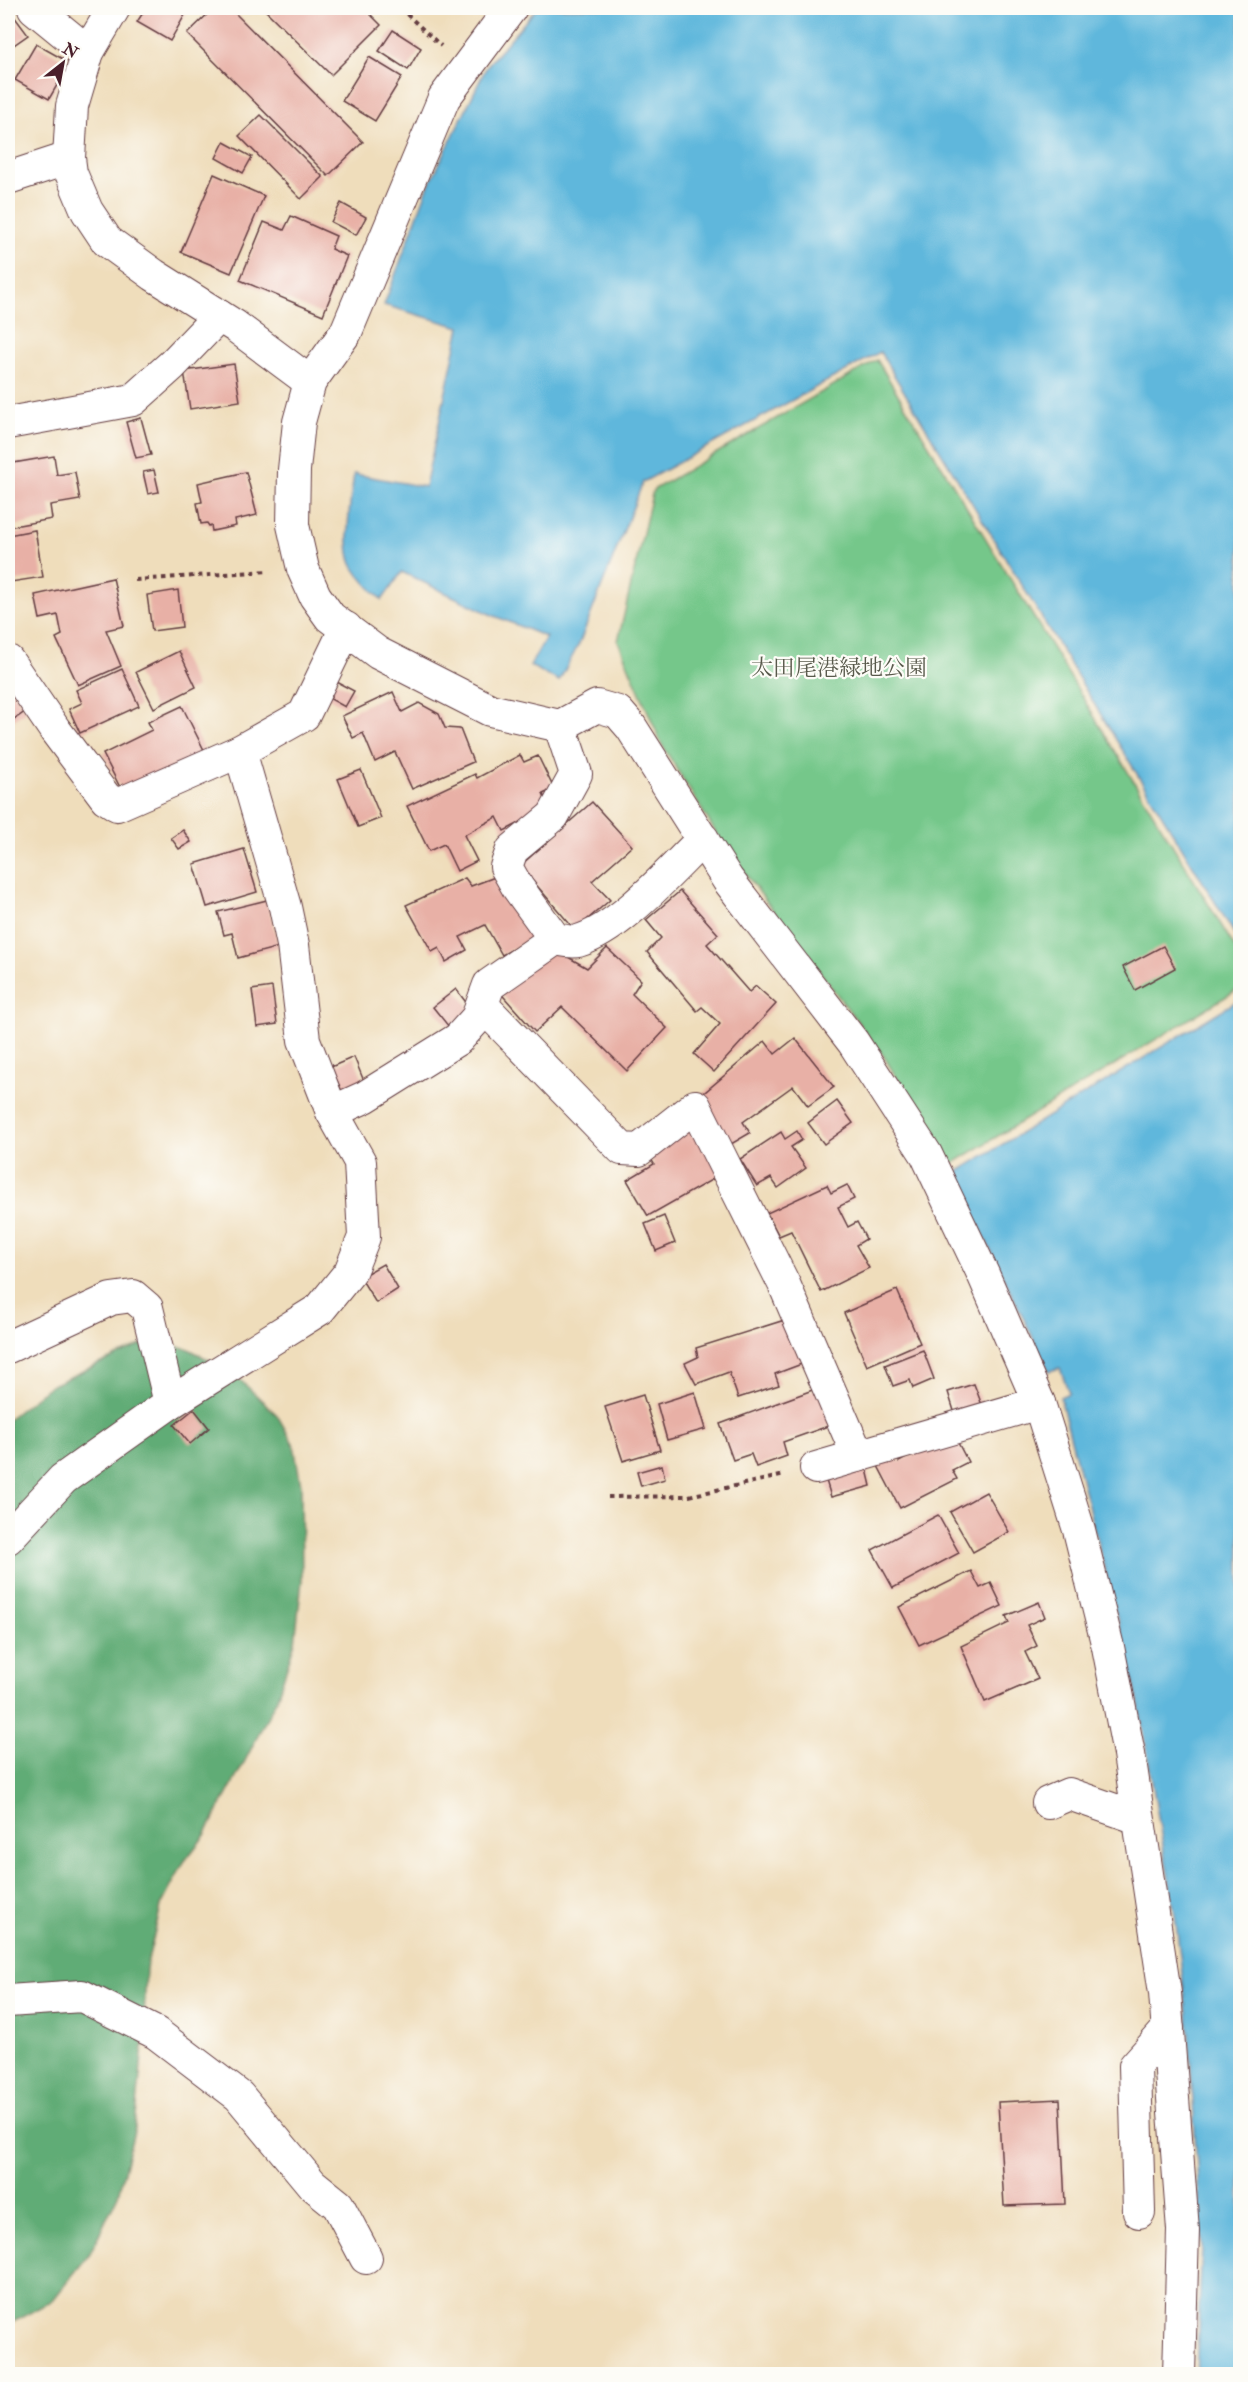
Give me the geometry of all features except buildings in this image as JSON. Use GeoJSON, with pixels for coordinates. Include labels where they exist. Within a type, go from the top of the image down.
{"type":"FeatureCollection","features":[{"type":"Feature","properties":{"kind":"street"},"geometry":{"type":"LineString","coordinates":[[34,8],[88,52]]}},
{"type":"Feature","properties":{"kind":"street"},"geometry":{"type":"LineString","coordinates":[[114,8],[88,52],[72,106],[69,158],[71,173],[87,211],[107,241],[154,275],[219,316],[310,382]]}},
{"type":"Feature","properties":{"kind":"street"},"geometry":{"type":"LineString","coordinates":[[511,8],[444,98],[346,332],[310,382],[299,422],[294,470],[293,525],[303,569],[315,596],[330,617],[378,653],[490,710],[560,726],[597,706],[618,712],[631,727],[728,880],[853,1042],[926,1154],[983,1274],[1039,1403],[1079,1530],[1106,1637],[1129,1754],[1165,1992],[1183,2230],[1179,2374]]}},
{"type":"Feature","properties":{"kind":"street"},"geometry":{"type":"LineString","coordinates":[[8,178],[69,158]]}},
{"type":"Feature","properties":{"kind":"street"},"geometry":{"type":"LineString","coordinates":[[8,423],[133,400],[172,365],[219,316]]}},
{"type":"Feature","properties":{"kind":"street"},"geometry":{"type":"LineString","coordinates":[[8,661],[55,730],[106,798],[117,805],[240,752],[304,715],[346,628]]}},
{"type":"Feature","properties":{"kind":"street"},"geometry":{"type":"LineString","coordinates":[[555,939],[518,888],[506,867],[512,850],[553,816],[576,774],[560,726]]}},
{"type":"Feature","properties":{"kind":"street"},"geometry":{"type":"LineString","coordinates":[[8,1538],[63,1479],[170,1403],[320,1309],[350,1272],[364,1237],[360,1162],[332,1112],[304,1040],[293,945],[285,907],[240,752]]}},
{"type":"Feature","properties":{"kind":"street"},"geometry":{"type":"LineString","coordinates":[[332,1112],[365,1097],[458,1039],[477,1018],[489,986],[555,939],[576,942],[600,930],[630,909],[703,839]]}},
{"type":"Feature","properties":{"kind":"street"},"geometry":{"type":"LineString","coordinates":[[483,1006],[622,1149],[639,1150],[695,1106],[784,1284],[858,1456]]}},
{"type":"Feature","properties":{"kind":"street"},"geometry":{"type":"LineString","coordinates":[[8,1347],[111,1299],[133,1296],[147,1308],[170,1403]]}},
{"type":"Feature","properties":{"kind":"street"},"geometry":{"type":"LineString","coordinates":[[816,1468],[1039,1403]]}},
{"type":"Feature","properties":{"kind":"street"},"geometry":{"type":"LineString","coordinates":[[1048,1803],[1069,1794],[1138,1818]]}},
{"type":"Feature","properties":{"kind":"street"},"geometry":{"type":"LineString","coordinates":[[8,2001],[82,1996],[156,2034],[239,2096],[312,2184],[338,2205],[366,2258]]}},
{"type":"Feature","properties":{"kind":"street"},"geometry":{"type":"LineString","coordinates":[[1138,2212],[1135,2066],[1168,2029]]}},
{"type":"Feature","properties":{"kind":"path"},"geometry":{"type":"LineString","coordinates":[[400,8],[465,71]]}},
{"type":"Feature","properties":{"kind":"path"},"geometry":{"type":"LineString","coordinates":[[135,580],[303,569]]}},
{"type":"Feature","properties":{"kind":"path"},"geometry":{"type":"LineString","coordinates":[[608,1497],[689,1496],[816,1468]]}},
{"type":"Feature","properties":{"kind":"green space","name":"太田尾港緑地公園"},"geometry":{"type":"Polygon","coordinates":[[[877,360],[1240,956],[1240,988],[949,1166],[883,1055],[724,846],[662,745],[618,641],[653,490],[877,360]]]}},
{"type":"Feature","properties":{"kind":"green space"},"geometry":{"type":"Polygon","coordinates":[[[143,1344],[187,1348],[232,1372],[277,1415],[294,1445],[301,1485],[302,1580],[295,1642],[277,1698],[205,1835],[184,1862],[161,1906],[146,1968],[143,2045],[135,2127],[118,2195],[90,2253],[53,2300],[8,2325],[8,1419],[50,1386],[143,1344]]]}},
{"type":"Feature","properties":{"kind":"water"},"geometry":{"type":"Polygon","coordinates":[[[537,8],[1240,8],[1240,943],[880,352],[643,482],[579,644],[559,681],[530,666],[546,637],[492,615],[402,572],[382,600],[358,574],[349,555],[348,544],[348,520],[354,474],[425,487],[460,327],[384,305],[428,187],[487,66],[537,8]]]}},
{"type":"Feature","properties":{"kind":"water"},"geometry":{"type":"Polygon","coordinates":[[[1240,999],[1240,2374],[1196,2374],[1202,2247],[1188,2022],[1175,1915],[1137,1695],[1060,1397],[1069,1393],[1060,1368],[1049,1371],[954,1174],[1240,999]]]}}]}
